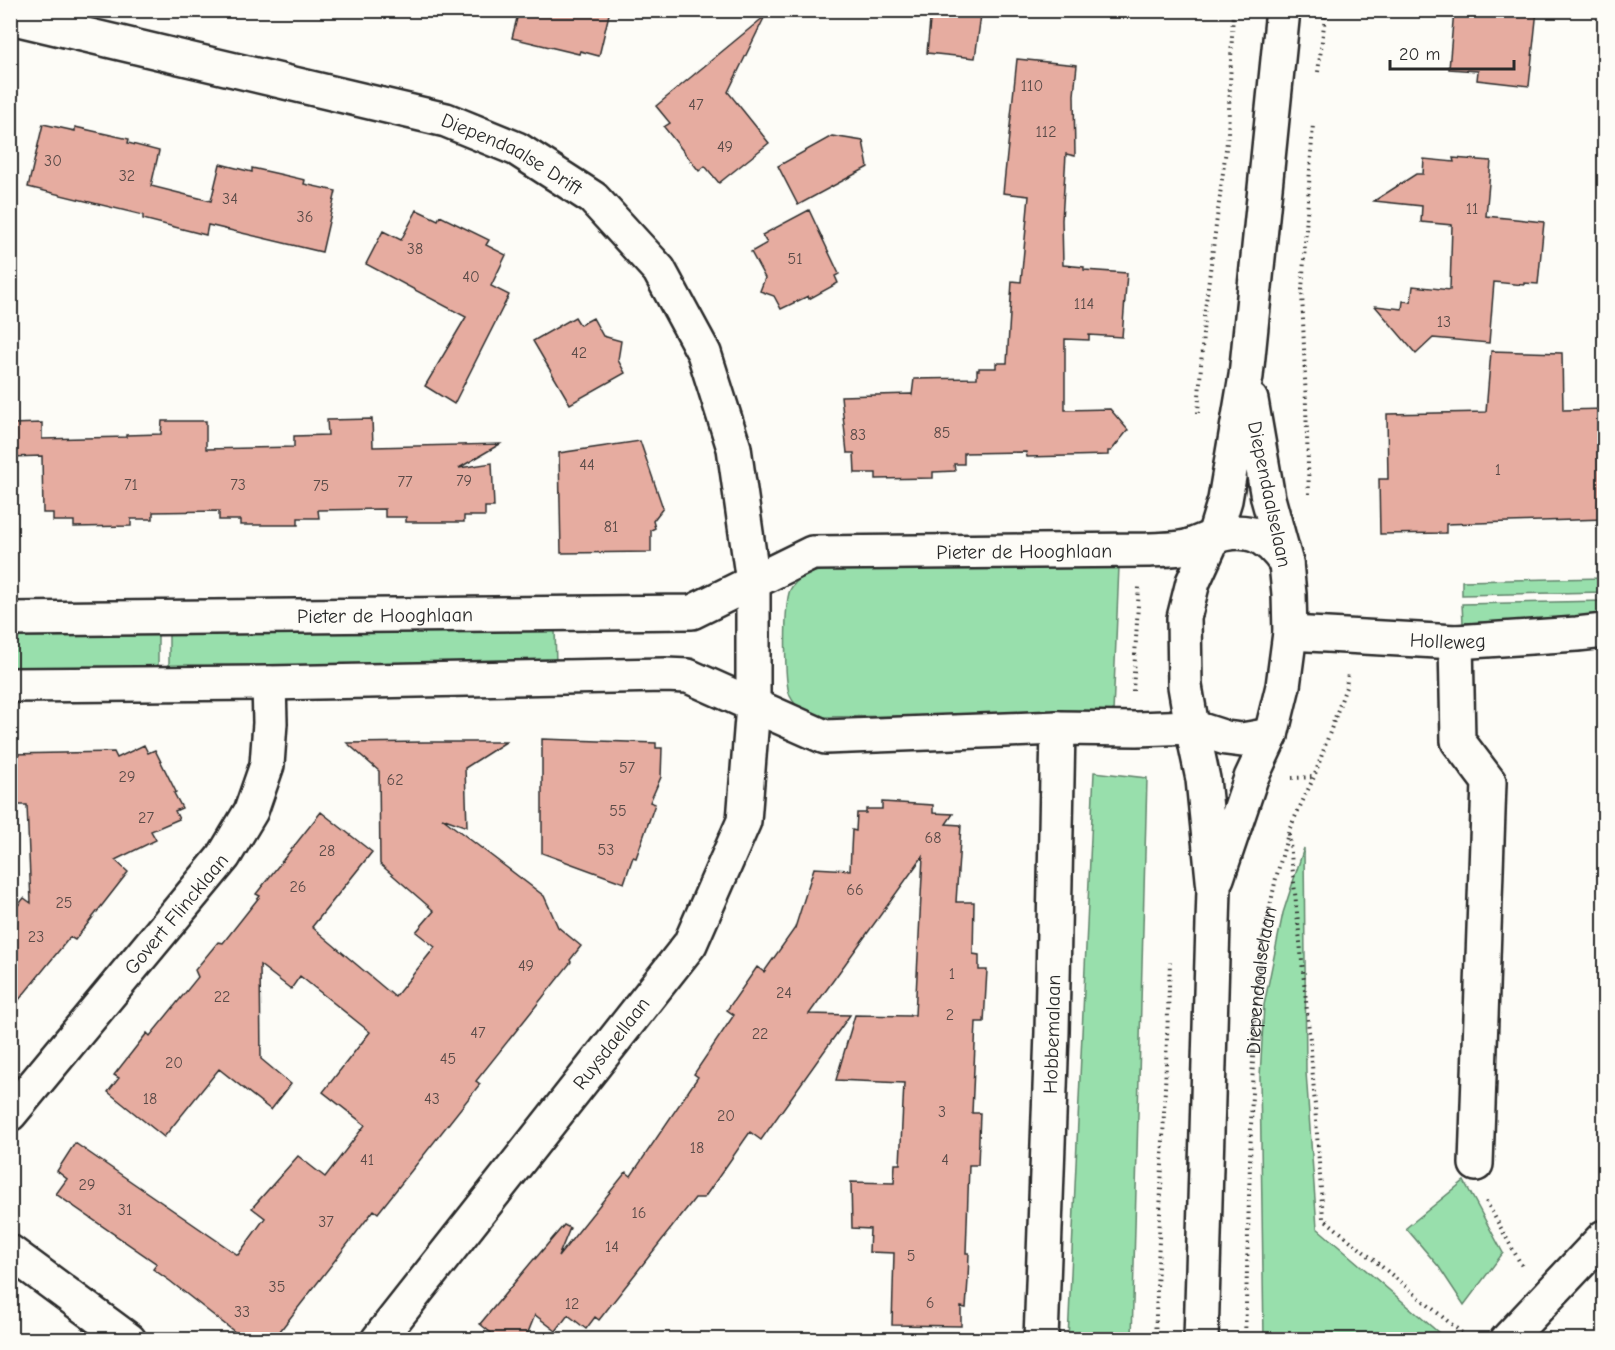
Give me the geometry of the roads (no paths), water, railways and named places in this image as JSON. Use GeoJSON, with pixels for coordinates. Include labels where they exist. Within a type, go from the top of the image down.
{"type":"FeatureCollection","features":[{"type":"Feature","properties":{"kind":"street","name":"Diependaalselaan"},"geometry":{"type":"LineString","coordinates":[[1201,1340],[1214,889],[1203,778],[1185,686],[1184,618],[1193,582],[1215,536],[1226,494],[1246,375],[1282,10]]}},
{"type":"Feature","properties":{"kind":"street","name":"Diependaalse Drift"},"geometry":{"type":"LineString","coordinates":[[10,17],[446,120],[517,149],[593,198],[659,270],[704,353],[734,448],[753,582]]}},
{"type":"Feature","properties":{"kind":"street","name":"Diependaalselaan"},"geometry":{"type":"LineString","coordinates":[[1214,889],[1251,778],[1271,735],[1283,686],[1290,633],[1286,563],[1268,498],[1246,375]]}},
{"type":"Feature","properties":{"kind":"street","name":"Pieter de Hooghlaan"},"geometry":{"type":"LineString","coordinates":[[10,620],[692,612],[812,553],[1148,550],[1186,548],[1215,536],[1237,531],[1262,537],[1278,551],[1286,563]]}},
{"type":"Feature","properties":{"kind":"street"},"geometry":{"type":"LineString","coordinates":[[753,582],[753,705]]}},
{"type":"Feature","properties":{"kind":"street","name":"Holleweg"},"geometry":{"type":"LineString","coordinates":[[1290,633],[1456,642],[1605,631]]}},
{"type":"Feature","properties":{"kind":"street"},"geometry":{"type":"LineString","coordinates":[[1456,642],[1458,741],[1489,782],[1476,1164]]}},
{"type":"Feature","properties":{"kind":"street"},"geometry":{"type":"LineString","coordinates":[[10,685],[688,676],[825,736],[1058,728],[1192,727],[1226,738],[1242,740],[1271,735]]}},
{"type":"Feature","properties":{"kind":"street","name":"Govert Flincklaan"},"geometry":{"type":"LineString","coordinates":[[10,1114],[224,856],[251,811],[267,765],[270,723],[269,683]]}},
{"type":"Feature","properties":{"kind":"street","name":"Ruysdaellaan"},"geometry":{"type":"LineString","coordinates":[[378,1340],[690,944],[744,821],[753,705]]}},
{"type":"Feature","properties":{"kind":"street","name":"Hobbemalaan"},"geometry":{"type":"LineString","coordinates":[[1041,1340],[1052,1032],[1058,728]]}},
{"type":"Feature","properties":{"kind":"street"},"geometry":{"type":"LineString","coordinates":[[1507,1340],[1605,1237]]}},
{"type":"Feature","properties":{"kind":"street"},"geometry":{"type":"LineString","coordinates":[[10,1252],[129,1340]]}}]}
